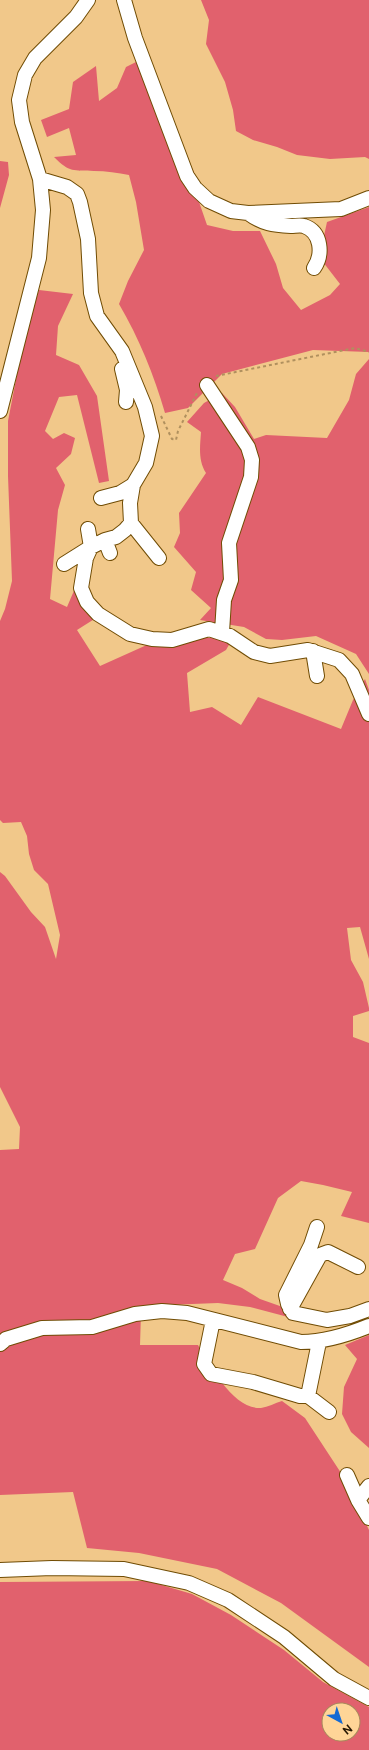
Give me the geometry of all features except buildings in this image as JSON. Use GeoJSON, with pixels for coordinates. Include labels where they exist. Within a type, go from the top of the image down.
{"type":"FeatureCollection","features":[{"type":"Feature","properties":{"kind":"street"},"geometry":{"type":"LineString","coordinates":[[0,411],[39,258],[43,210],[40,179],[22,122],[19,100],[25,75],[35,58],[76,17],[88,0]]}},
{"type":"Feature","properties":{"kind":"street"},"geometry":{"type":"LineString","coordinates":[[124,0],[135,38],[187,176],[195,188],[209,201],[231,211],[248,213],[341,209],[369,198]]}},
{"type":"Feature","properties":{"kind":"street"},"geometry":{"type":"LineString","coordinates":[[40,179],[67,187],[77,194],[88,239],[91,293],[97,316],[122,351],[145,407],[152,436],[146,463],[133,485],[130,503],[131,523],[159,558]]}},
{"type":"Feature","properties":{"kind":"street"},"geometry":{"type":"LineString","coordinates":[[248,213],[258,221],[274,225],[304,226],[314,233],[320,245],[318,261],[314,268]]}},
{"type":"Feature","properties":{"kind":"street"},"geometry":{"type":"LineString","coordinates":[[122,351],[121,365],[127,390],[126,402]]}},
{"type":"Feature","properties":{"kind":"street"},"geometry":{"type":"LineString","coordinates":[[207,385],[248,447],[252,460],[251,477],[229,543],[232,580],[224,600],[222,632]]}},
{"type":"Feature","properties":{"kind":"street"},"geometry":{"type":"LineString","coordinates":[[101,498],[120,493],[133,485]]}},
{"type":"Feature","properties":{"kind":"street"},"geometry":{"type":"LineString","coordinates":[[64,564],[91,547],[105,540],[116,537],[131,523]]}},
{"type":"Feature","properties":{"kind":"street"},"geometry":{"type":"LineString","coordinates":[[88,529],[91,547],[86,558],[81,588],[87,602],[98,614],[110,622],[130,634],[152,639],[172,640],[209,629],[222,632],[230,636],[254,652],[270,656],[308,650],[339,660],[352,674],[369,714]]}},
{"type":"Feature","properties":{"kind":"street"},"geometry":{"type":"LineString","coordinates":[[105,540],[110,553]]}},
{"type":"Feature","properties":{"kind":"street"},"geometry":{"type":"LineString","coordinates":[[313,651],[317,676]]}},
{"type":"Feature","properties":{"kind":"street"},"geometry":{"type":"LineString","coordinates":[[317,1227],[311,1245],[286,1295],[290,1309],[293,1313],[327,1320],[350,1316],[369,1309]]}},
{"type":"Feature","properties":{"kind":"street"},"geometry":{"type":"LineString","coordinates":[[290,1309],[320,1255],[328,1252],[358,1267]]}},
{"type":"Feature","properties":{"kind":"street"},"geometry":{"type":"LineString","coordinates":[[0,1344],[6,1339],[42,1328],[92,1327],[135,1314],[162,1311],[186,1313],[301,1342],[318,1342],[349,1334],[369,1326]]}},
{"type":"Feature","properties":{"kind":"street"},"geometry":{"type":"LineString","coordinates":[[213,1320],[204,1364],[211,1374],[253,1382],[300,1396],[308,1396],[329,1412]]}},
{"type":"Feature","properties":{"kind":"street"},"geometry":{"type":"LineString","coordinates":[[308,1396],[318,1342]]}},
{"type":"Feature","properties":{"kind":"street"},"geometry":{"type":"LineString","coordinates":[[347,1475],[358,1500],[369,1518]]}},
{"type":"Feature","properties":{"kind":"street"},"geometry":{"type":"LineString","coordinates":[[358,1500],[369,1486]]}},
{"type":"Feature","properties":{"kind":"street"},"geometry":{"type":"LineString","coordinates":[[0,1570],[52,1568],[124,1570],[189,1583],[228,1600],[284,1637],[334,1679],[369,1698]]}},
{"type":"Feature","properties":{"kind":"path"},"geometry":{"type":"LineString","coordinates":[[145,407],[154,409],[162,416],[172,439],[176,440],[178,431],[195,394],[207,385],[215,376],[355,348],[369,352]]}},
{"type":"Feature","properties":{"kind":"shaded area"},"geometry":{"type":"Polygon","coordinates":[[[201,0],[369,0],[369,159],[365,157],[330,159],[297,155],[253,140],[236,131],[233,110],[225,82],[206,44],[209,20],[201,0]]]}},
{"type":"Feature","properties":{"kind":"shaded area"},"geometry":{"type":"Polygon","coordinates":[[[144,58],[196,177],[198,199],[207,225],[233,231],[260,231],[276,264],[283,288],[301,310],[330,295],[340,284],[323,262],[322,245],[327,222],[369,207],[369,352],[313,350],[222,374],[188,408],[165,413],[145,357],[119,304],[128,281],[144,250],[136,202],[129,175],[103,171],[72,170],[64,166],[54,157],[76,155],[69,128],[47,137],[41,120],[69,109],[73,82],[96,66],[99,101],[117,88],[126,67],[144,58]]]}},
{"type":"Feature","properties":{"kind":"shaded area"},"geometry":{"type":"Polygon","coordinates":[[[0,161],[8,162],[9,175],[0,208],[0,161]]]}},
{"type":"Feature","properties":{"kind":"shaded area"},"geometry":{"type":"Polygon","coordinates":[[[39,290],[73,294],[58,326],[56,355],[79,365],[97,396],[109,481],[99,483],[77,395],[59,397],[45,431],[53,439],[64,433],[75,438],[71,454],[56,468],[65,485],[58,510],[50,599],[67,607],[76,586],[96,618],[77,630],[100,666],[149,644],[192,637],[216,638],[230,643],[226,650],[187,673],[190,712],[212,707],[241,725],[258,697],[341,729],[353,700],[365,679],[369,690],[369,959],[360,927],[347,928],[351,960],[363,982],[369,1008],[369,1011],[353,1016],[353,1037],[369,1043],[369,1223],[341,1216],[352,1192],[301,1181],[278,1198],[255,1249],[235,1254],[223,1280],[242,1288],[260,1299],[311,1317],[288,1317],[250,1307],[218,1303],[166,1305],[141,1313],[140,1345],[198,1345],[216,1375],[241,1402],[251,1407],[261,1408],[282,1401],[305,1418],[343,1476],[369,1530],[369,1667],[281,1603],[217,1569],[139,1553],[87,1548],[73,1492],[0,1495],[0,1150],[19,1149],[20,1127],[0,1087],[0,872],[5,876],[31,912],[45,927],[56,959],[60,935],[48,884],[34,870],[29,854],[27,836],[21,822],[3,823],[0,820],[0,621],[5,609],[12,581],[8,476],[8,421],[24,338],[39,290]]]}},
{"type":"Feature","properties":{"kind":"shaded area"},"geometry":{"type":"Polygon","coordinates":[[[369,359],[369,674],[356,654],[316,636],[282,640],[266,639],[244,627],[200,620],[211,608],[191,590],[196,572],[174,547],[180,533],[179,513],[206,473],[203,468],[201,458],[201,432],[187,422],[204,403],[222,393],[235,407],[254,439],[266,435],[327,438],[349,400],[356,374],[369,359]]]}},
{"type":"Feature","properties":{"kind":"shaded area"},"geometry":{"type":"Polygon","coordinates":[[[369,1335],[369,1448],[351,1432],[342,1414],[344,1387],[357,1359],[345,1345],[369,1335]]]}},
{"type":"Feature","properties":{"kind":"shaded area"},"geometry":{"type":"Polygon","coordinates":[[[148,1581],[192,1594],[231,1615],[284,1650],[323,1682],[360,1702],[321,1702],[321,1742],[361,1742],[361,1703],[369,1707],[369,1750],[0,1750],[0,1582],[148,1581]]]}}]}
